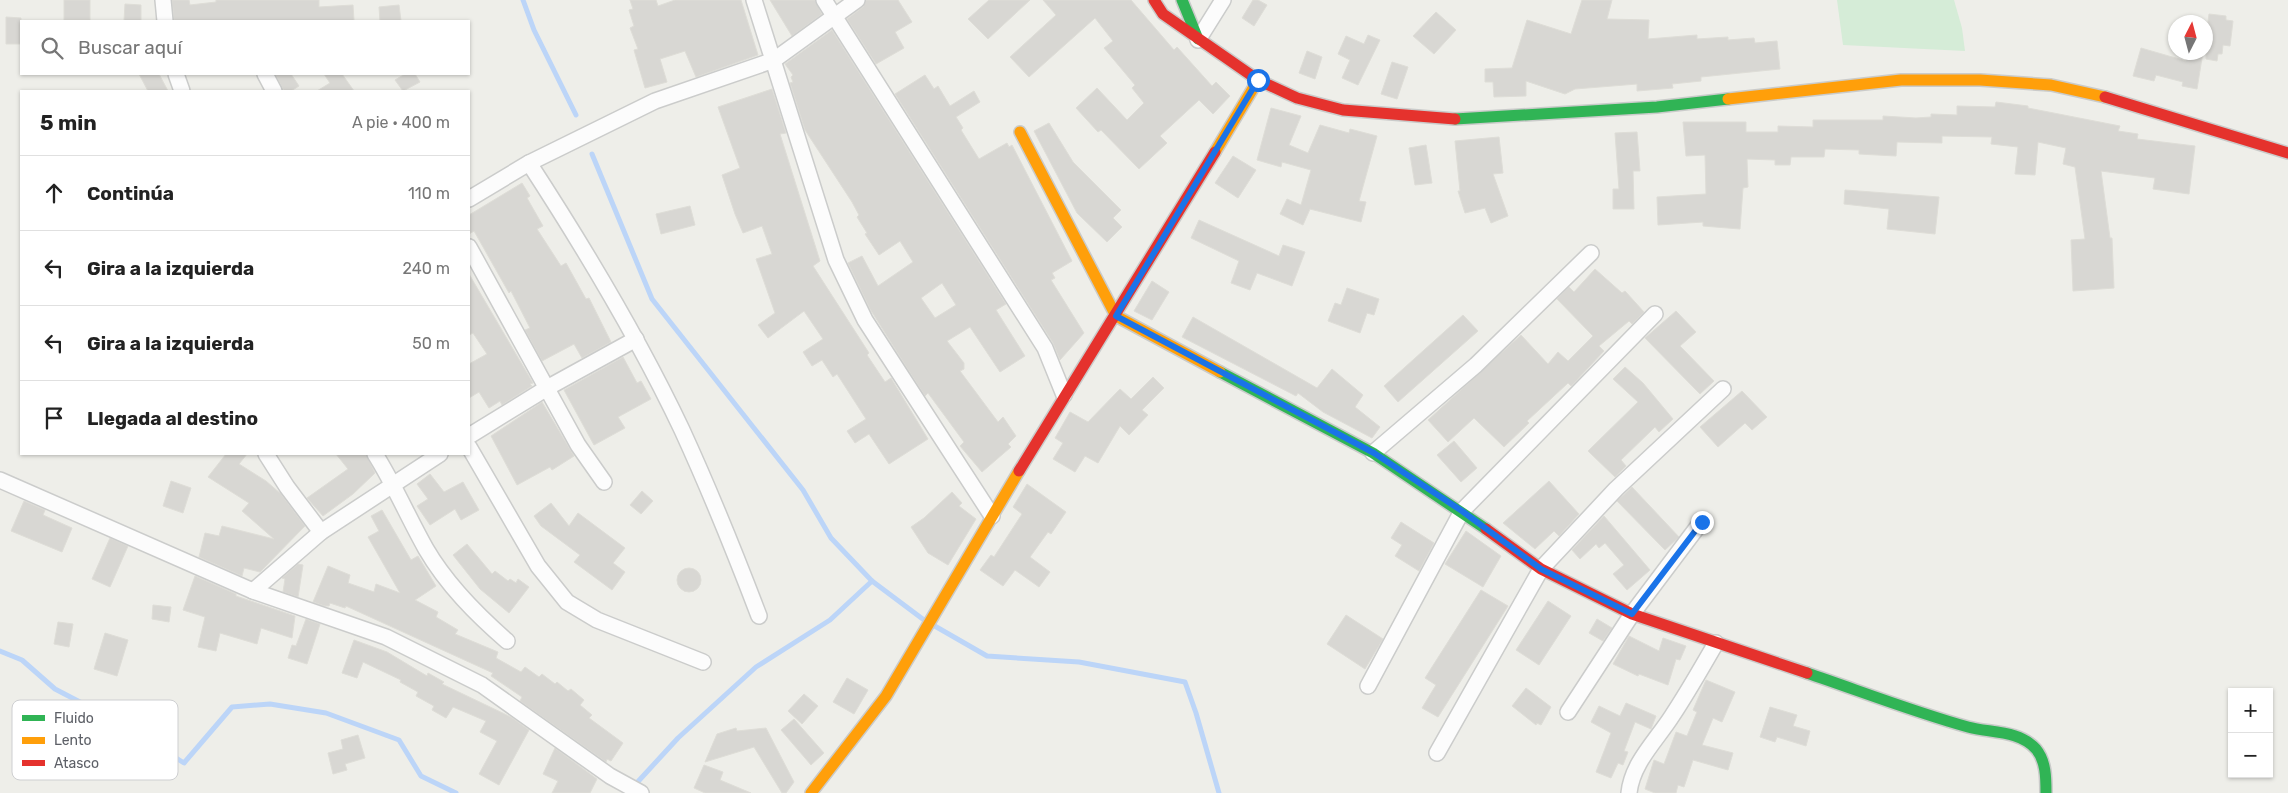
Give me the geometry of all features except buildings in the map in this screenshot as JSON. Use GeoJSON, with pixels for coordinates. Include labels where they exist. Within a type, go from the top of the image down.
{"type":"FeatureCollection","features":[{"type":"Feature","properties":{"kind":"street"},"geometry":{"type":"LineString","coordinates":[[163,0],[165,20]]}},
{"type":"Feature","properties":{"kind":"street"},"geometry":{"type":"LineString","coordinates":[[754,0],[836,260],[865,320],[992,516]]}},
{"type":"Feature","properties":{"kind":"street"},"geometry":{"type":"LineString","coordinates":[[824,0],[1045,348],[1064,395]]}},
{"type":"Feature","properties":{"kind":"street"},"geometry":{"type":"LineString","coordinates":[[470,198],[529,163],[655,101],[774,60],[857,0]]}},
{"type":"Feature","properties":{"kind":"street"},"geometry":{"type":"LineString","coordinates":[[1154,0],[1164,14],[1198,40],[1258,80],[1297,98],[1343,110],[1452,119],[1657,106],[1901,80],[1980,80],[2051,85],[2120,101],[2288,153]]}},
{"type":"Feature","properties":{"kind":"street"},"geometry":{"type":"LineString","coordinates":[[1182,0],[1198,40]]}},
{"type":"Feature","properties":{"kind":"street"},"geometry":{"type":"LineString","coordinates":[[1198,40],[1223,0]]}},
{"type":"Feature","properties":{"kind":"street"},"geometry":{"type":"LineString","coordinates":[[176,75],[182,90]]}},
{"type":"Feature","properties":{"kind":"street"},"geometry":{"type":"LineString","coordinates":[[265,75],[273,90]]}},
{"type":"Feature","properties":{"kind":"street"},"geometry":{"type":"LineString","coordinates":[[811,793],[886,696],[1064,395],[1116,316],[1258,80]]}},
{"type":"Feature","properties":{"kind":"street"},"geometry":{"type":"LineString","coordinates":[[1020,132],[1116,316],[1374,453],[1462,511],[1541,569],[1632,614],[1969,727],[2015,734],[2037,748],[2047,775],[2046,793]]}},
{"type":"Feature","properties":{"kind":"street"},"geometry":{"type":"LineString","coordinates":[[529,163],[585,250],[636,339],[704,480],[759,616]]}},
{"type":"Feature","properties":{"kind":"street"},"geometry":{"type":"LineString","coordinates":[[470,249],[578,445],[604,482]]}},
{"type":"Feature","properties":{"kind":"street"},"geometry":{"type":"LineString","coordinates":[[1374,453],[1476,365],[1591,253]]}},
{"type":"Feature","properties":{"kind":"street"},"geometry":{"type":"LineString","coordinates":[[1368,686],[1462,511],[1655,314]]}},
{"type":"Feature","properties":{"kind":"street"},"geometry":{"type":"LineString","coordinates":[[470,435],[547,388],[636,339]]}},
{"type":"Feature","properties":{"kind":"street"},"geometry":{"type":"LineString","coordinates":[[1437,753],[1541,569],[1616,489],[1722,389]]}},
{"type":"Feature","properties":{"kind":"street"},"geometry":{"type":"LineString","coordinates":[[470,449],[538,566],[568,602],[597,620],[703,662]]}},
{"type":"Feature","properties":{"kind":"street"},"geometry":{"type":"LineString","coordinates":[[267,455],[320,532]]}},
{"type":"Feature","properties":{"kind":"street"},"geometry":{"type":"LineString","coordinates":[[376,455],[393,483],[426,549],[449,583],[476,614],[507,641]]}},
{"type":"Feature","properties":{"kind":"street"},"geometry":{"type":"LineString","coordinates":[[253,591],[320,532],[438,455]]}},
{"type":"Feature","properties":{"kind":"street"},"geometry":{"type":"LineString","coordinates":[[0,480],[253,591],[386,637],[482,685],[610,776],[640,793]]}},
{"type":"Feature","properties":{"kind":"street"},"geometry":{"type":"LineString","coordinates":[[1568,712],[1632,614],[1702,522]]}},
{"type":"Feature","properties":{"kind":"street"},"geometry":{"type":"LineString","coordinates":[[1629,793],[1631,778],[1636,766],[1672,716],[1716,643]]}},
{"type":"Feature","properties":{"kind":"green space"},"geometry":{"type":"Polygon","coordinates":[[[1837,0],[1954,0],[1962,28],[1965,51],[1843,45],[1837,0]]]}},
{"type":"Feature","properties":{"kind":"waterway"},"geometry":{"type":"LineString","coordinates":[[523,0],[534,30],[576,115]]}},
{"type":"Feature","properties":{"kind":"waterway"},"geometry":{"type":"LineString","coordinates":[[592,154],[652,299],[803,490],[831,538],[872,581],[924,620]]}},
{"type":"Feature","properties":{"kind":"waterway"},"geometry":{"type":"LineString","coordinates":[[633,787],[678,738],[756,667],[830,620],[872,581]]}},
{"type":"Feature","properties":{"kind":"waterway"},"geometry":{"type":"LineString","coordinates":[[933,625],[987,656],[1079,662],[1185,682],[1219,793]]}},
{"type":"Feature","properties":{"kind":"waterway"},"geometry":{"type":"LineString","coordinates":[[0,651],[22,660],[55,689],[76,700]]}},
{"type":"Feature","properties":{"kind":"waterway"},"geometry":{"type":"LineString","coordinates":[[178,759],[184,763],[232,707],[270,704],[326,713],[399,740],[421,776],[456,793]]}},
{"type":"Feature","properties":{"kind":"traffic: fast"},"geometry":{"type":"LineString","coordinates":[[1182,0],[1198,39]]}},
{"type":"Feature","properties":{"kind":"traffic: fast"},"geometry":{"type":"LineString","coordinates":[[1455,119],[1657,107],[1728,99]]}},
{"type":"Feature","properties":{"kind":"traffic: fast"},"geometry":{"type":"LineString","coordinates":[[1220,372],[1373,453],[1486,529]]}},
{"type":"Feature","properties":{"kind":"traffic: fast"},"geometry":{"type":"LineString","coordinates":[[1807,673],[1948,721],[2021,738],[2036,749],[2042,759],[2046,793]]}},
{"type":"Feature","properties":{"kind":"traffic: slow"},"geometry":{"type":"LineString","coordinates":[[1215,152],[1258,80]]}},
{"type":"Feature","properties":{"kind":"traffic: slow"},"geometry":{"type":"LineString","coordinates":[[1728,99],[1901,80],[1980,80],[2051,85],[2105,97]]}},
{"type":"Feature","properties":{"kind":"traffic: slow"},"geometry":{"type":"LineString","coordinates":[[1020,132],[1116,316],[1220,372]]}},
{"type":"Feature","properties":{"kind":"traffic: slow"},"geometry":{"type":"LineString","coordinates":[[811,793],[886,696],[1019,471]]}},
{"type":"Feature","properties":{"kind":"traffic: jam"},"geometry":{"type":"LineString","coordinates":[[1154,0],[1163,14],[1258,80],[1297,98],[1343,110],[1455,119]]}},
{"type":"Feature","properties":{"kind":"traffic: jam"},"geometry":{"type":"LineString","coordinates":[[2105,97],[2288,153]]}},
{"type":"Feature","properties":{"kind":"traffic: jam"},"geometry":{"type":"LineString","coordinates":[[1019,471],[1215,152]]}},
{"type":"Feature","properties":{"kind":"traffic: jam"},"geometry":{"type":"LineString","coordinates":[[1486,529],[1541,569],[1632,614],[1807,673]]}},
{"type":"Feature","properties":{"kind":"route"},"geometry":{"type":"LineString","coordinates":[[1258,80],[1116,316],[1374,453],[1462,511],[1541,569],[1632,614],[1702,522]]}}]}
